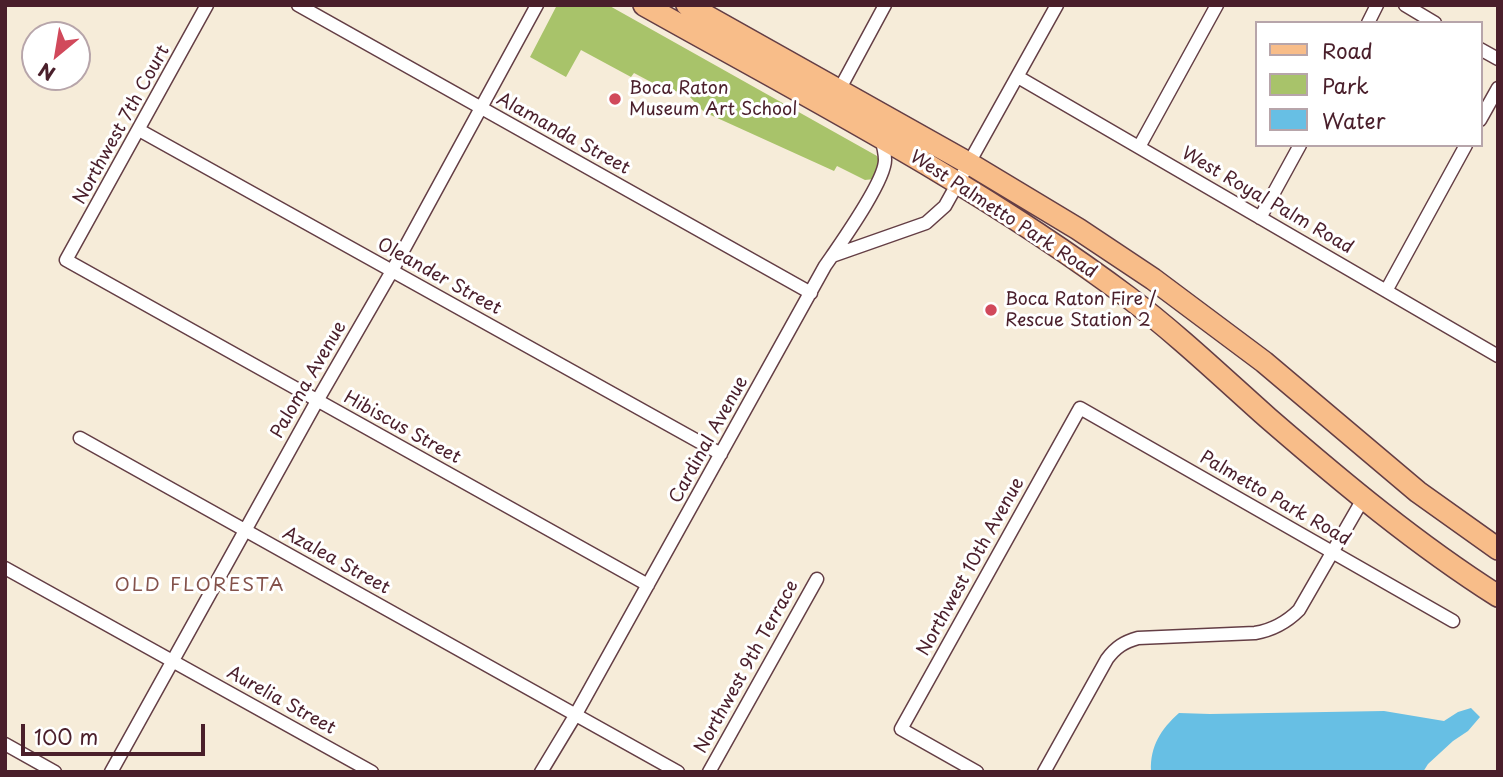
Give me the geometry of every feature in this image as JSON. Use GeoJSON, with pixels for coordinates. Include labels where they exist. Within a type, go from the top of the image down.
{"type":"FeatureCollection","features":[{"type":"Feature","properties":{"kind":"main road","name":"West Palmetto Park Road"},"geometry":{"type":"LineString","coordinates":[[644,5],[881,138],[1023,223],[1131,300],[1363,499],[1425,548],[1498,596]]}},
{"type":"Feature","properties":{"kind":"main road","name":"West Palmetto Park Road"},"geometry":{"type":"LineString","coordinates":[[688,5],[970,164],[1078,229],[1153,279],[1264,362],[1418,492],[1498,549]]}},
{"type":"Feature","properties":{"kind":"street","name":"Northwest 7th Court"},"geometry":{"type":"LineString","coordinates":[[66,260],[207,5]]}},
{"type":"Feature","properties":{"kind":"street","name":"Alamanda Street"},"geometry":{"type":"LineString","coordinates":[[298,5],[811,293]]}},
{"type":"Feature","properties":{"kind":"street","name":"Paloma Avenue"},"geometry":{"type":"LineString","coordinates":[[111,772],[392,271],[537,5]]}},
{"type":"Feature","properties":{"kind":"street"},"geometry":{"type":"LineString","coordinates":[[829,109],[885,5]]}},
{"type":"Feature","properties":{"kind":"street"},"geometry":{"type":"LineString","coordinates":[[832,256],[926,223],[945,206],[1057,5]]}},
{"type":"Feature","properties":{"kind":"street"},"geometry":{"type":"LineString","coordinates":[[1139,147],[1217,5]]}},
{"type":"Feature","properties":{"kind":"street"},"geometry":{"type":"LineString","coordinates":[[1369,21],[1377,5]]}},
{"type":"Feature","properties":{"kind":"street"},"geometry":{"type":"LineString","coordinates":[[1405,5],[1432,21]]}},
{"type":"Feature","properties":{"kind":"street"},"geometry":{"type":"LineString","coordinates":[[1482,50],[1498,59]]}},
{"type":"Feature","properties":{"kind":"street","name":"West Royal Palm Road"},"geometry":{"type":"LineString","coordinates":[[1018,77],[1498,356]]}},
{"type":"Feature","properties":{"kind":"street"},"geometry":{"type":"LineString","coordinates":[[1482,116],[1498,88]]}},
{"type":"Feature","properties":{"kind":"street","name":"Oleander Street"},"geometry":{"type":"LineString","coordinates":[[139,130],[721,454]]}},
{"type":"Feature","properties":{"kind":"street","name":"Cardinal Avenue"},"geometry":{"type":"LineString","coordinates":[[541,772],[576,715],[832,256],[881,177],[885,159],[881,138]]}},
{"type":"Feature","properties":{"kind":"street"},"geometry":{"type":"LineString","coordinates":[[1260,218],[1299,147]]}},
{"type":"Feature","properties":{"kind":"street"},"geometry":{"type":"LineString","coordinates":[[1386,291],[1465,147]]}},
{"type":"Feature","properties":{"kind":"street","name":"Hibiscus Street"},"geometry":{"type":"LineString","coordinates":[[66,260],[648,585]]}},
{"type":"Feature","properties":{"kind":"street","name":"Palmetto Park Road"},"geometry":{"type":"LineString","coordinates":[[1080,408],[1453,621]]}},
{"type":"Feature","properties":{"kind":"street","name":"Northwest 10th Avenue"},"geometry":{"type":"LineString","coordinates":[[977,772],[901,729],[1080,408]]}},
{"type":"Feature","properties":{"kind":"street","name":"Azalea Street"},"geometry":{"type":"LineString","coordinates":[[80,438],[678,772]]}},
{"type":"Feature","properties":{"kind":"street"},"geometry":{"type":"LineString","coordinates":[[1044,772],[1114,650],[1125,642],[1138,638],[1255,633],[1269,630],[1291,618],[1299,610],[1363,499]]}},
{"type":"Feature","properties":{"kind":"street","name":"Aurelia Street"},"geometry":{"type":"LineString","coordinates":[[5,568],[372,772]]}},
{"type":"Feature","properties":{"kind":"street","name":"Northwest 9th Terrace"},"geometry":{"type":"LineString","coordinates":[[709,772],[817,579]]}},
{"type":"Feature","properties":{"kind":"street"},"geometry":{"type":"LineString","coordinates":[[5,744],[55,772]]}},
{"type":"Feature","properties":{"kind":"green space"},"geometry":{"type":"Polygon","coordinates":[[[557,5],[608,5],[877,156],[880,163],[874,179],[865,180],[837,166],[834,171],[704,112],[689,96],[664,89],[634,73],[631,77],[581,50],[566,77],[530,57],[557,5]]]}},
{"type":"Feature","properties":{"kind":"water"},"geometry":{"type":"Polygon","coordinates":[[[1471,708],[1480,717],[1468,731],[1428,764],[1423,772],[1151,771],[1152,754],[1158,739],[1179,713],[1384,711],[1444,721],[1471,708]]]}},
{"type":"Feature","properties":{"kind":"place","name":"Boca Raton Museum Art School"},"geometry":{"type":"Point","coordinates":[615,99]}},
{"type":"Feature","properties":{"kind":"place","name":"Boca Raton Fire / Rescue Station 2"},"geometry":{"type":"Point","coordinates":[991,310]}},
{"type":"Feature","properties":{"kind":"district","name":"OLD FLORESTA"},"geometry":{"type":"Point","coordinates":[200,586]}}]}
